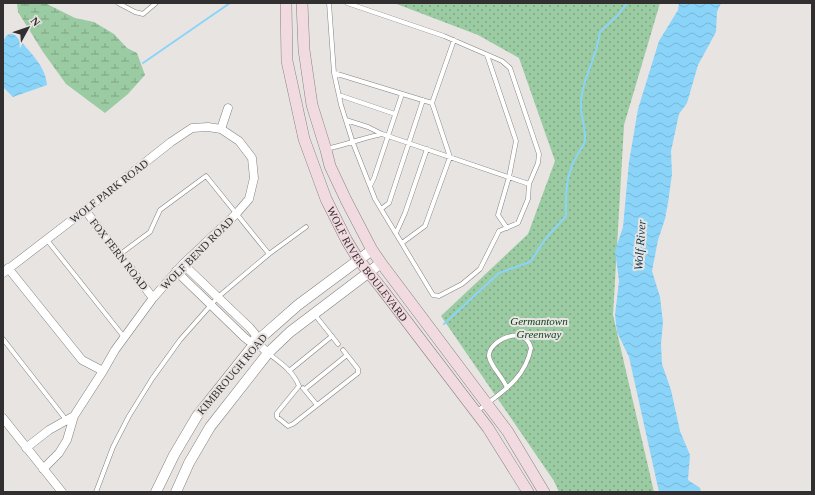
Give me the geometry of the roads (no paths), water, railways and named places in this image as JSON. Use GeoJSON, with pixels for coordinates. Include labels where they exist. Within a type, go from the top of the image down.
{"type":"FeatureCollection","features":[{"type":"Feature","properties":{"kind":"main road","name":"WOLF RIVER BOULEVARD"},"geometry":{"type":"LineString","coordinates":[[286,3],[287,61],[304,139],[326,199],[358,259],[488,428],[528,492]]}},
{"type":"Feature","properties":{"kind":"main road","name":"WOLF RIVER BOULEVARD"},"geometry":{"type":"LineString","coordinates":[[302,3],[304,50],[312,105],[330,166],[346,200],[372,250],[508,432],[544,492]]}},
{"type":"Feature","properties":{"kind":"street"},"geometry":{"type":"LineString","coordinates":[[222,129],[228,108]]}},
{"type":"Feature","properties":{"kind":"street","name":"WOLF PARK ROAD"},"geometry":{"type":"LineString","coordinates":[[6,270],[171,142],[192,128],[208,127],[222,129]]}},
{"type":"Feature","properties":{"kind":"street","name":"WOLF BEND ROAD"},"geometry":{"type":"LineString","coordinates":[[26,448],[49,430],[68,423],[103,371],[115,350],[153,298],[176,271],[236,214],[249,199],[254,178],[252,158],[239,141],[222,129]]}},
{"type":"Feature","properties":{"kind":"street","name":"FOX FERN ROAD"},"geometry":{"type":"LineString","coordinates":[[85,210],[153,298]]}},
{"type":"Feature","properties":{"kind":"street","name":"KIMBROUGH ROAD"},"geometry":{"type":"LineString","coordinates":[[156,492],[174,455],[197,416],[256,342],[298,305],[372,250]]}},
{"type":"Feature","properties":{"kind":"street","name":"KIMBROUGH ROAD"},"geometry":{"type":"LineString","coordinates":[[176,492],[210,427],[268,353],[290,332],[381,263]]}},
{"type":"Feature","properties":{"kind":"street"},"geometry":{"type":"LineString","coordinates":[[183,264],[250,328],[255,334],[256,342]]}},
{"type":"Feature","properties":{"kind":"street"},"geometry":{"type":"LineString","coordinates":[[6,270],[82,360],[103,371]]}},
{"type":"Feature","properties":{"kind":"street"},"geometry":{"type":"LineString","coordinates":[[176,271],[244,337],[249,341],[256,342],[268,353]]}},
{"type":"Feature","properties":{"kind":"street"},"geometry":{"type":"LineString","coordinates":[[3,418],[62,492]]}},
{"type":"Feature","properties":{"kind":"street"},"geometry":{"type":"LineString","coordinates":[[43,469],[59,453],[67,440],[68,423]]}},
{"type":"Feature","properties":{"kind":"lane"},"geometry":{"type":"LineString","coordinates":[[118,3],[135,12],[143,14],[156,3]]}},
{"type":"Feature","properties":{"kind":"lane"},"geometry":{"type":"LineString","coordinates":[[148,3],[150,8]]}},
{"type":"Feature","properties":{"kind":"lane"},"geometry":{"type":"LineString","coordinates":[[329,3],[334,73],[353,143],[375,199],[433,295],[440,296],[462,284],[480,269],[499,231],[518,222],[528,199],[529,184],[538,163],[539,154],[510,68],[502,62],[454,40],[347,3]]}},
{"type":"Feature","properties":{"kind":"lane"},"geometry":{"type":"LineString","coordinates":[[402,243],[425,226],[450,157],[432,103],[454,40]]}},
{"type":"Feature","properties":{"kind":"lane"},"geometry":{"type":"LineString","coordinates":[[487,55],[516,141],[510,177],[498,215],[507,228]]}},
{"type":"Feature","properties":{"kind":"lane"},"geometry":{"type":"LineString","coordinates":[[334,73],[432,103]]}},
{"type":"Feature","properties":{"kind":"lane"},"geometry":{"type":"LineString","coordinates":[[370,186],[402,94]]}},
{"type":"Feature","properties":{"kind":"lane"},"geometry":{"type":"LineString","coordinates":[[339,95],[395,114]]}},
{"type":"Feature","properties":{"kind":"lane"},"geometry":{"type":"LineString","coordinates":[[381,209],[389,203],[423,100]]}},
{"type":"Feature","properties":{"kind":"lane"},"geometry":{"type":"LineString","coordinates":[[346,120],[368,127],[382,134],[529,184]]}},
{"type":"Feature","properties":{"kind":"lane"},"geometry":{"type":"LineString","coordinates":[[326,150],[382,134]]}},
{"type":"Feature","properties":{"kind":"lane"},"geometry":{"type":"LineString","coordinates":[[396,233],[405,214],[427,149]]}},
{"type":"Feature","properties":{"kind":"lane"},"geometry":{"type":"LineString","coordinates":[[119,255],[150,232],[160,210],[206,176],[269,254]]}},
{"type":"Feature","properties":{"kind":"lane"},"geometry":{"type":"LineString","coordinates":[[96,492],[113,447],[130,416],[152,379],[180,340],[210,304],[269,254],[306,227]]}},
{"type":"Feature","properties":{"kind":"lane"},"geometry":{"type":"LineString","coordinates":[[47,239],[124,337]]}},
{"type":"Feature","properties":{"kind":"lane"},"geometry":{"type":"LineString","coordinates":[[314,314],[338,344]]}},
{"type":"Feature","properties":{"kind":"lane"},"geometry":{"type":"LineString","coordinates":[[476,412],[507,388],[522,373],[532,348],[528,340],[522,336],[514,335],[505,337],[492,347],[489,352],[491,363],[503,378],[507,388]]}},
{"type":"Feature","properties":{"kind":"lane"},"geometry":{"type":"LineString","coordinates":[[289,371],[332,336]]}},
{"type":"Feature","properties":{"kind":"lane"},"geometry":{"type":"LineString","coordinates":[[3,339],[68,423]]}},
{"type":"Feature","properties":{"kind":"lane"},"geometry":{"type":"LineString","coordinates":[[299,386],[277,413],[277,417],[288,426],[293,424],[358,373],[358,369],[343,350]]}},
{"type":"Feature","properties":{"kind":"lane"},"geometry":{"type":"LineString","coordinates":[[268,353],[289,371],[296,379],[299,386],[305,389],[317,405]]}},
{"type":"Feature","properties":{"kind":"lane"},"geometry":{"type":"LineString","coordinates":[[305,389],[347,355]]}},
{"type":"Feature","properties":{"kind":"water","name":"Wolf River"},"geometry":{"type":"Polygon","coordinates":[[[679,3],[721,3],[717,12],[716,32],[698,65],[687,103],[679,114],[671,151],[672,174],[668,203],[665,219],[658,240],[652,271],[660,297],[663,322],[661,344],[662,364],[671,390],[680,431],[690,455],[688,480],[700,488],[701,492],[659,492],[629,357],[617,332],[615,315],[619,281],[615,251],[623,227],[629,162],[638,109],[659,41],[678,10],[679,3]]]}},
{"type":"Feature","properties":{"kind":"water"},"geometry":{"type":"Polygon","coordinates":[[[12,33],[40,65],[46,78],[47,85],[13,97],[3,87],[3,41],[7,35],[12,33]]]}},
{"type":"Feature","properties":{"kind":"waterway"},"geometry":{"type":"LineString","coordinates":[[143,63],[230,3]]}},
{"type":"Feature","properties":{"kind":"waterway"},"geometry":{"type":"LineString","coordinates":[[444,324],[499,273],[530,262],[547,237],[566,216],[569,175],[585,140],[581,108],[584,85],[596,51],[600,32],[618,15],[627,3]]}},
{"type":"Feature","properties":{"kind":"park label","name":"Germantown Greenway"},"geometry":{"type":"Point","coordinates":[539,327]}}]}
